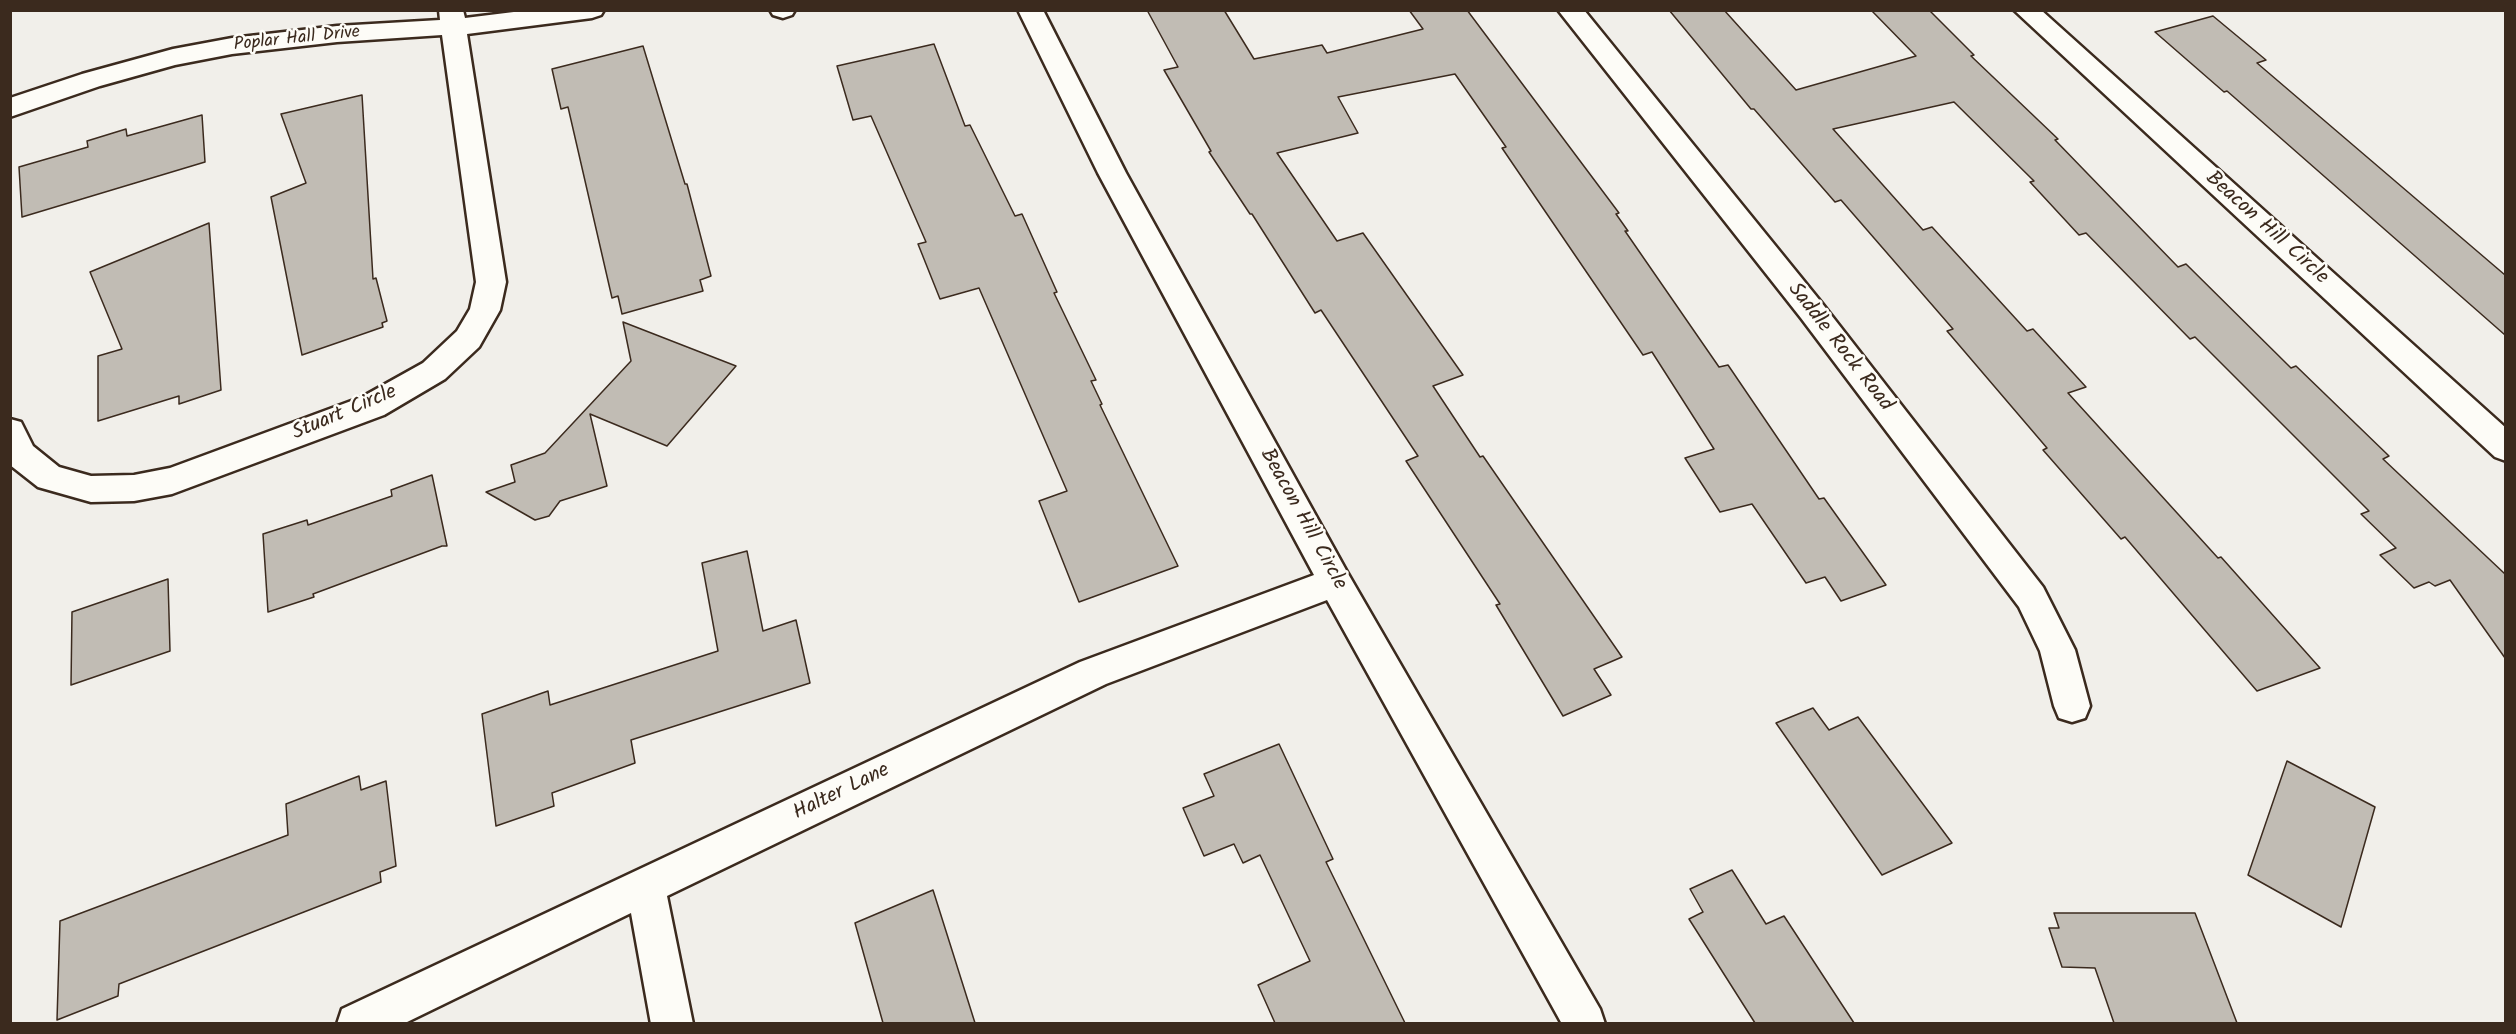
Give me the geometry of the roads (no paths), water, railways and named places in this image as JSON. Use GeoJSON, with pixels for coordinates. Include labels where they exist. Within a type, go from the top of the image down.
{"type":"FeatureCollection","features":[{"type":"Feature","properties":{"kind":"street","name":"Poplar Hall Drive"},"geometry":{"type":"LineString","coordinates":[[10,108],[91,80],[173,57],[232,46],[452,19],[592,10]]}},
{"type":"Feature","properties":{"kind":"street","name":"Beacon Hill Circle"},"geometry":{"type":"LineString","coordinates":[[1030,10],[1112,172],[1335,582],[1437,766],[1585,1023]]}},
{"type":"Feature","properties":{"kind":"street","name":"Saddle Rock Road"},"geometry":{"type":"LineString","coordinates":[[1570,10],[1811,310],[2031,597],[2057,650],[2072,706]]}},
{"type":"Feature","properties":{"kind":"street","name":"Beacon Hill Circle"},"geometry":{"type":"LineString","coordinates":[[2026,10],[2505,448]]}},
{"type":"Feature","properties":{"kind":"street","name":"Stuart Circle"},"geometry":{"type":"LineString","coordinates":[[10,431],[21,455],[49,478],[91,489],[134,488],[172,481],[373,406],[398,394],[434,371],[468,339],[485,310],[490,282],[452,19]]}},
{"type":"Feature","properties":{"kind":"street","name":"Halter Lane"},"geometry":{"type":"LineString","coordinates":[[357,1023],[1093,673],[1335,582]]}},
{"type":"Feature","properties":{"kind":"street"},"geometry":{"type":"LineString","coordinates":[[646,886],[672,1023]]}}]}
